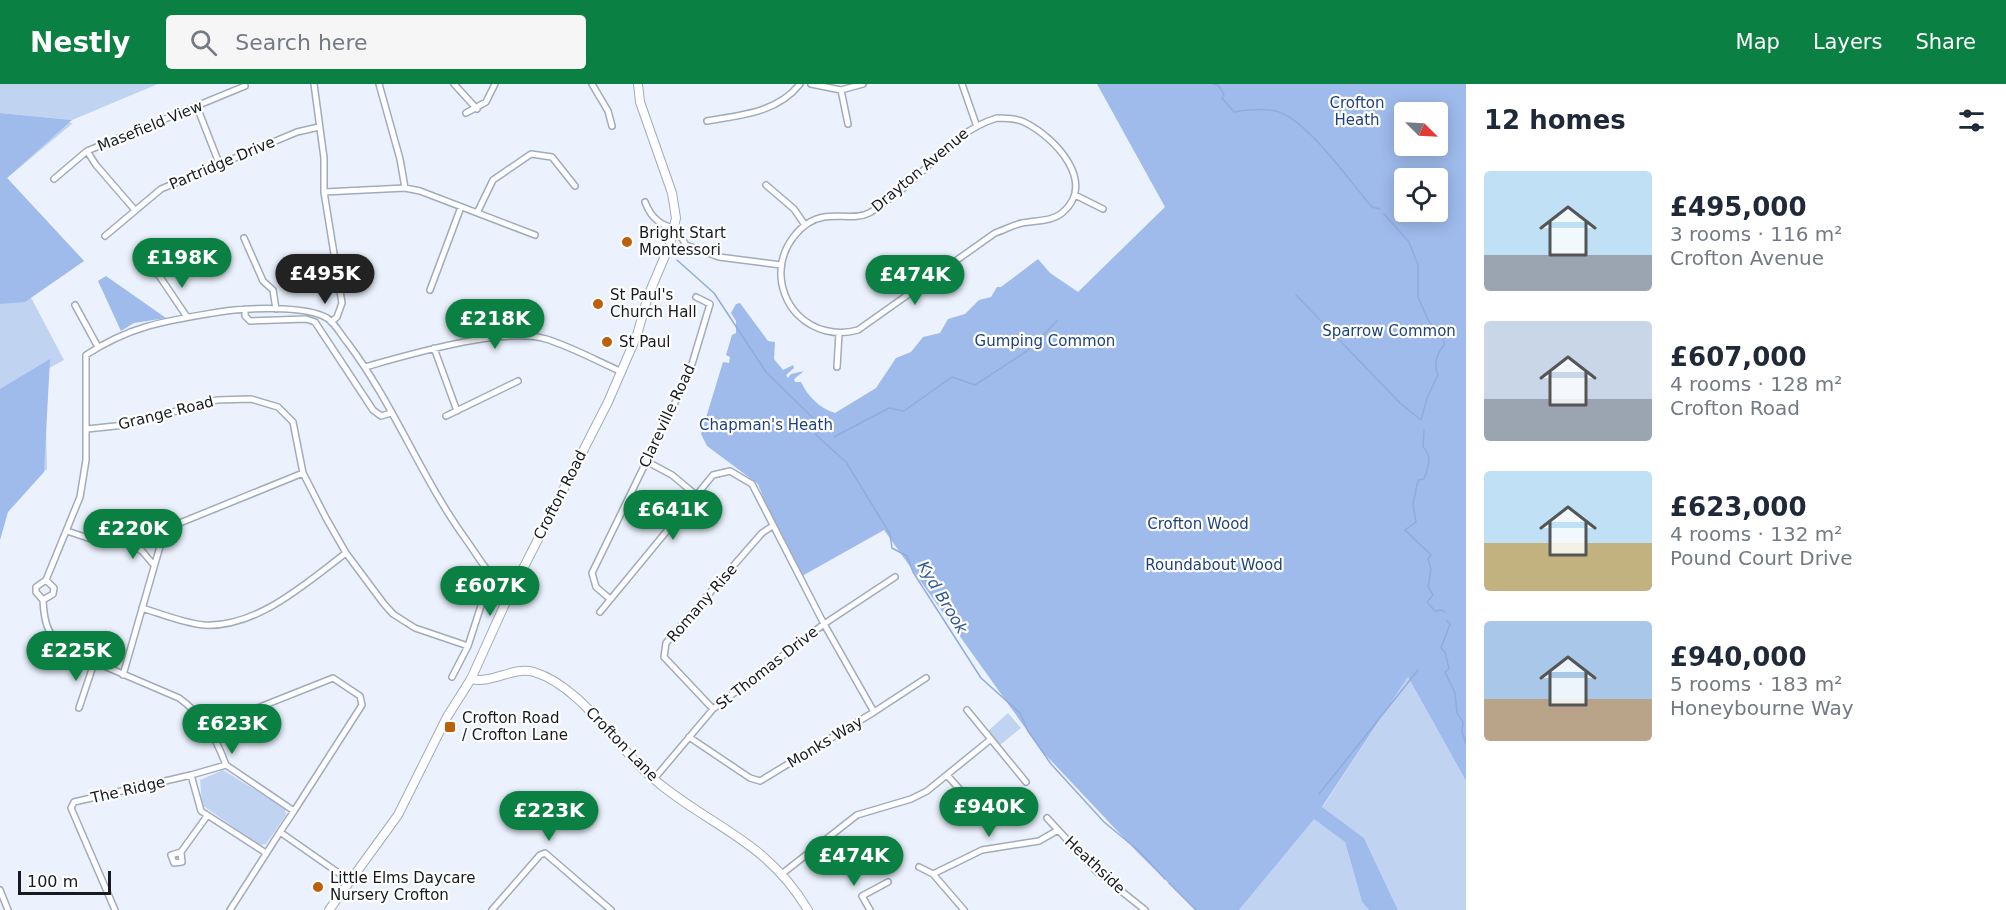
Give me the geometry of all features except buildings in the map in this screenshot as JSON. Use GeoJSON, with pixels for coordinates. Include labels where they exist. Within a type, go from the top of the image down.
{"type":"FeatureCollection","features":[{"type":"Feature","properties":{"kind":"main road","name":"Crofton Road"},"geometry":{"type":"LineString","coordinates":[[329,910],[398,815],[454,704],[471,679],[512,591],[622,372],[674,229],[674,201],[640,102],[638,84]]}},
{"type":"Feature","properties":{"kind":"street"},"geometry":{"type":"LineString","coordinates":[[314,84],[324,158],[324,192],[342,303],[337,317],[331,322]]}},
{"type":"Feature","properties":{"kind":"street"},"geometry":{"type":"LineString","coordinates":[[379,84],[400,159],[405,188]]}},
{"type":"Feature","properties":{"kind":"street"},"geometry":{"type":"LineString","coordinates":[[454,84],[477,109]]}},
{"type":"Feature","properties":{"kind":"street"},"geometry":{"type":"LineString","coordinates":[[466,113],[486,102],[495,84]]}},
{"type":"Feature","properties":{"kind":"street"},"geometry":{"type":"LineString","coordinates":[[592,84],[608,111],[612,126]]}},
{"type":"Feature","properties":{"kind":"street"},"geometry":{"type":"LineString","coordinates":[[707,121],[770,108],[783,101],[800,84]]}},
{"type":"Feature","properties":{"kind":"street"},"geometry":{"type":"LineString","coordinates":[[812,84],[840,90],[863,84]]}},
{"type":"Feature","properties":{"kind":"street"},"geometry":{"type":"LineString","coordinates":[[962,84],[976,124]]}},
{"type":"Feature","properties":{"kind":"street","name":"Masefield View"},"geometry":{"type":"LineString","coordinates":[[54,179],[87,152],[245,86]]}},
{"type":"Feature","properties":{"kind":"street"},"geometry":{"type":"LineString","coordinates":[[840,90],[848,124]]}},
{"type":"Feature","properties":{"kind":"street"},"geometry":{"type":"LineString","coordinates":[[196,107],[219,163]]}},
{"type":"Feature","properties":{"kind":"street","name":"Drayton Avenue"},"geometry":{"type":"LineString","coordinates":[[805,225],[824,216],[869,213],[898,193],[976,124],[997,118],[1011,118],[1024,122],[1055,146],[1076,177],[1075,195]]}},
{"type":"Feature","properties":{"kind":"street","name":"Partridge Drive"},"geometry":{"type":"LineString","coordinates":[[105,236],[134,209],[161,189],[297,132],[319,127]]}},
{"type":"Feature","properties":{"kind":"street"},"geometry":{"type":"LineString","coordinates":[[87,152],[134,209]]}},
{"type":"Feature","properties":{"kind":"street"},"geometry":{"type":"LineString","coordinates":[[478,211],[492,180],[531,154],[552,157],[575,186]]}},
{"type":"Feature","properties":{"kind":"street"},"geometry":{"type":"LineString","coordinates":[[766,185],[794,209],[805,225],[787,246],[781,265],[782,287],[792,309],[815,327],[839,333],[858,330],[873,321],[996,233],[1021,223],[1056,217],[1070,205],[1075,195],[1102,209]]}},
{"type":"Feature","properties":{"kind":"street"},"geometry":{"type":"LineString","coordinates":[[324,192],[405,188],[420,191],[478,211],[535,235]]}},
{"type":"Feature","properties":{"kind":"street"},"geometry":{"type":"LineString","coordinates":[[645,202],[650,216],[674,229],[686,245],[719,257],[781,265]]}},
{"type":"Feature","properties":{"kind":"street"},"geometry":{"type":"LineString","coordinates":[[430,290],[461,207]]}},
{"type":"Feature","properties":{"kind":"street"},"geometry":{"type":"LineString","coordinates":[[244,238],[264,281],[273,290],[276,309]]}},
{"type":"Feature","properties":{"kind":"street"},"geometry":{"type":"LineString","coordinates":[[665,254],[686,245]]}},
{"type":"Feature","properties":{"kind":"street"},"geometry":{"type":"LineString","coordinates":[[158,274],[170,261]]}},
{"type":"Feature","properties":{"kind":"street"},"geometry":{"type":"LineString","coordinates":[[148,272],[158,274],[187,317]]}},
{"type":"Feature","properties":{"kind":"street","name":"Clareville Road"},"geometry":{"type":"LineString","coordinates":[[610,599],[596,587],[592,573],[689,374],[710,304],[696,297]]}},
{"type":"Feature","properties":{"kind":"street"},"geometry":{"type":"LineString","coordinates":[[75,305],[98,347]]}},
{"type":"Feature","properties":{"kind":"street"},"geometry":{"type":"LineString","coordinates":[[245,309],[245,316],[250,321],[306,319],[315,322],[373,411],[381,416],[391,413]]}},
{"type":"Feature","properties":{"kind":"street"},"geometry":{"type":"LineString","coordinates":[[294,811],[226,765],[210,729],[190,706],[179,699],[62,648],[51,637],[45,624],[43,600],[36,592],[36,587],[46,580],[67,531],[80,497],[86,460],[86,355],[135,328],[187,317],[245,309],[276,309],[318,315],[331,322],[365,367],[441,506],[493,576],[512,591]]}},
{"type":"Feature","properties":{"kind":"street"},"geometry":{"type":"LineString","coordinates":[[837,367],[839,333]]}},
{"type":"Feature","properties":{"kind":"street"},"geometry":{"type":"LineString","coordinates":[[365,367],[434,348],[515,335],[544,338],[622,372]]}},
{"type":"Feature","properties":{"kind":"street"},"geometry":{"type":"LineString","coordinates":[[434,348],[457,411]]}},
{"type":"Feature","properties":{"kind":"street"},"geometry":{"type":"LineString","coordinates":[[446,416],[518,381]]}},
{"type":"Feature","properties":{"kind":"street","name":"Grange Road"},"geometry":{"type":"LineString","coordinates":[[87,429],[125,425],[217,400],[258,400],[278,407],[292,422],[303,473],[346,553],[393,614],[415,628],[468,646]]}},
{"type":"Feature","properties":{"kind":"street"},"geometry":{"type":"LineString","coordinates":[[645,461],[672,475],[696,495]]}},
{"type":"Feature","properties":{"kind":"street"},"geometry":{"type":"LineString","coordinates":[[600,612],[713,475],[723,471],[738,473],[752,484],[771,527],[824,624]]}},
{"type":"Feature","properties":{"kind":"street"},"geometry":{"type":"LineString","coordinates":[[67,531],[93,540],[125,541],[165,529],[303,473]]}},
{"type":"Feature","properties":{"kind":"street","name":"Romany Rise"},"geometry":{"type":"LineString","coordinates":[[713,709],[664,657],[663,650],[762,533],[771,527]]}},
{"type":"Feature","properties":{"kind":"street"},"geometry":{"type":"LineString","coordinates":[[123,675],[153,564],[165,529]]}},
{"type":"Feature","properties":{"kind":"street"},"geometry":{"type":"LineString","coordinates":[[125,541],[142,551],[153,564]]}},
{"type":"Feature","properties":{"kind":"street"},"geometry":{"type":"LineString","coordinates":[[142,608],[189,622],[226,624],[254,615],[282,600],[346,553]]}},
{"type":"Feature","properties":{"kind":"street"},"geometry":{"type":"LineString","coordinates":[[452,677],[468,646],[493,576]]}},
{"type":"Feature","properties":{"kind":"street","name":"St Thomas Drive"},"geometry":{"type":"LineString","coordinates":[[654,779],[713,709],[824,624],[895,577]]}},
{"type":"Feature","properties":{"kind":"street"},"geometry":{"type":"LineString","coordinates":[[43,600],[53,594],[54,588],[46,580]]}},
{"type":"Feature","properties":{"kind":"street","name":"Monks Way"},"geometry":{"type":"LineString","coordinates":[[689,737],[750,778],[760,781],[874,712],[824,624]]}},
{"type":"Feature","properties":{"kind":"street"},"geometry":{"type":"LineString","coordinates":[[80,708],[94,663]]}},
{"type":"Feature","properties":{"kind":"street","name":"Crofton Lane"},"geometry":{"type":"LineString","coordinates":[[471,679],[484,681],[527,671],[541,675],[570,692],[654,779],[756,848],[783,873],[808,910]]}},
{"type":"Feature","properties":{"kind":"street"},"geometry":{"type":"LineString","coordinates":[[210,729],[222,722],[333,678],[363,700],[362,705],[230,910]]}},
{"type":"Feature","properties":{"kind":"street"},"geometry":{"type":"LineString","coordinates":[[874,712],[926,678]]}},
{"type":"Feature","properties":{"kind":"street"},"geometry":{"type":"LineString","coordinates":[[967,710],[1026,782]]}},
{"type":"Feature","properties":{"kind":"street"},"geometry":{"type":"LineString","coordinates":[[783,873],[857,815],[920,795],[991,739]]}},
{"type":"Feature","properties":{"kind":"street"},"geometry":{"type":"LineString","coordinates":[[226,765],[191,775],[198,804],[207,816],[266,854]]}},
{"type":"Feature","properties":{"kind":"street","name":"The Ridge"},"geometry":{"type":"LineString","coordinates":[[115,910],[71,808],[74,802],[191,775]]}},
{"type":"Feature","properties":{"kind":"street"},"geometry":{"type":"LineString","coordinates":[[947,775],[976,808]]}},
{"type":"Feature","properties":{"kind":"street"},"geometry":{"type":"LineString","coordinates":[[181,852],[207,816]]}},
{"type":"Feature","properties":{"kind":"street","name":"Heathside"},"geometry":{"type":"LineString","coordinates":[[1047,818],[1096,871],[1141,909]]}},
{"type":"Feature","properties":{"kind":"street"},"geometry":{"type":"LineString","coordinates":[[933,874],[982,850],[1039,841],[1058,830]]}},
{"type":"Feature","properties":{"kind":"street"},"geometry":{"type":"LineString","coordinates":[[280,832],[350,881]]}},
{"type":"Feature","properties":{"kind":"street"},"geometry":{"type":"LineString","coordinates":[[492,910],[540,855],[545,853],[611,910]]}},
{"type":"Feature","properties":{"kind":"street"},"geometry":{"type":"LineString","coordinates":[[920,867],[933,874],[964,910]]}},
{"type":"Feature","properties":{"kind":"street"},"geometry":{"type":"LineString","coordinates":[[870,910],[862,896],[888,882]]}},
{"type":"Feature","properties":{"kind":"street"},"geometry":{"type":"LineString","coordinates":[[0,890],[8,910]]}},
{"type":"Feature","properties":{"kind":"shaded area"},"geometry":{"type":"Polygon","coordinates":[[[0,84],[158,84],[72,120],[0,113],[0,84]]]}},
{"type":"Feature","properties":{"kind":"shaded area"},"geometry":{"type":"Polygon","coordinates":[[[0,116],[73,123],[7,178],[84,261],[27,290],[64,360],[40,373],[45,386],[47,469],[3,510],[0,533],[0,116]]]}},
{"type":"Feature","properties":{"kind":"shaded area"},"geometry":{"type":"Polygon","coordinates":[[[1408,677],[1466,781],[1466,910],[1398,910],[1364,838],[1322,808],[1408,677]]]}},
{"type":"Feature","properties":{"kind":"shaded area"},"geometry":{"type":"Polygon","coordinates":[[[1008,713],[1021,728],[1000,745],[988,731],[1008,713]]]}},
{"type":"Feature","properties":{"kind":"shaded area"},"geometry":{"type":"Polygon","coordinates":[[[223,770],[285,808],[286,815],[266,844],[259,845],[202,805],[200,780],[223,770]]]}},
{"type":"Feature","properties":{"kind":"shaded area"},"geometry":{"type":"Polygon","coordinates":[[[1314,818],[1345,842],[1362,902],[1369,910],[1239,910],[1314,818]]]}},
{"type":"Feature","properties":{"kind":"green space","name":"Crofton Wood"},"geometry":{"type":"Polygon","coordinates":[[[1097,84],[1466,84],[1466,781],[1408,677],[1322,807],[1364,838],[1398,910],[1369,910],[1362,902],[1345,842],[1314,819],[1239,910],[1196,910],[1139,854],[1041,750],[884,530],[802,576],[788,547],[782,545],[758,484],[707,446],[701,434],[723,362],[729,363],[730,357],[726,355],[732,335],[736,333],[736,321],[731,313],[736,304],[740,303],[768,341],[775,342],[774,359],[783,370],[793,365],[794,368],[786,375],[788,378],[791,374],[804,371],[794,379],[795,382],[801,382],[814,400],[835,413],[876,388],[896,358],[911,352],[923,337],[940,333],[948,319],[965,314],[979,300],[991,297],[997,287],[1001,287],[1038,259],[1050,273],[1078,292],[1165,207],[1097,84]]]}},
{"type":"Feature","properties":{"kind":"green space"},"geometry":{"type":"Polygon","coordinates":[[[0,113],[72,120],[7,178],[84,261],[25,302],[0,304],[0,113]]]}},
{"type":"Feature","properties":{"kind":"green space"},"geometry":{"type":"Polygon","coordinates":[[[106,276],[166,318],[134,323],[121,331],[98,281],[106,276]]]}},
{"type":"Feature","properties":{"kind":"green space"},"geometry":{"type":"Polygon","coordinates":[[[50,359],[44,472],[8,512],[0,540],[0,389],[50,359]]]}},
{"type":"Feature","properties":{"kind":"waterway"},"geometry":{"type":"LineString","coordinates":[[1213,84],[1218,85],[1224,94],[1222,98],[1234,112],[1260,109],[1276,111],[1288,116],[1314,138],[1372,207],[1380,209]]}},
{"type":"Feature","properties":{"kind":"waterway"},"geometry":{"type":"LineString","coordinates":[[1296,295],[1400,403],[1421,420],[1427,398],[1438,375],[1436,363],[1444,345],[1443,332],[1429,322],[1418,297],[1418,265],[1409,242],[1384,214]]}},
{"type":"Feature","properties":{"kind":"waterway","name":"Kyd Brook"},"geometry":{"type":"LineString","coordinates":[[677,260],[714,293],[766,372],[814,419],[816,435],[846,462],[890,534],[892,548],[907,556],[913,572],[981,678],[1020,713],[1028,731],[1051,764],[1104,822],[1139,851],[1165,879]]}},
{"type":"Feature","properties":{"kind":"waterway"},"geometry":{"type":"LineString","coordinates":[[834,437],[889,408],[904,411],[952,377],[975,385],[1027,351],[1057,321]]}},
{"type":"Feature","properties":{"kind":"waterway"},"geometry":{"type":"LineString","coordinates":[[1424,430],[1423,447],[1428,454],[1428,466],[1424,479],[1418,480],[1413,504],[1416,522],[1405,530],[1431,555],[1428,559],[1431,570],[1428,587],[1433,595],[1427,602],[1435,611],[1445,612]]}},
{"type":"Feature","properties":{"kind":"waterway"},"geometry":{"type":"LineString","coordinates":[[1447,621],[1450,624],[1441,648],[1445,652],[1449,669],[1445,672],[1455,693],[1457,713],[1463,722],[1462,731],[1466,744]]}},
{"type":"Feature","properties":{"kind":"waterway"},"geometry":{"type":"LineString","coordinates":[[1319,794],[1418,670]]}},
{"type":"Feature","properties":{"kind":"waterway","name":"Kyd Brook"},"geometry":{"type":"LineString","coordinates":[[1169,883],[1196,910]]}},
{"type":"Feature","properties":{"kind":"place","name":"Bright Start Montessori"},"geometry":{"type":"Point","coordinates":[627,242]}},
{"type":"Feature","properties":{"kind":"place","name":"St Paul's Church Hall"},"geometry":{"type":"Point","coordinates":[598,304]}},
{"type":"Feature","properties":{"kind":"place","name":"St Paul"},"geometry":{"type":"Point","coordinates":[607,342]}},
{"type":"Feature","properties":{"kind":"place","name":"Crofton Road / Crofton Lane"},"geometry":{"type":"Point","coordinates":[450,727]}},
{"type":"Feature","properties":{"kind":"place","name":"Little Elms Daycare Nursery Crofton"},"geometry":{"type":"Point","coordinates":[318,887]}},
{"type":"Feature","properties":{"kind":"park label","name":"Crofton Heath"},"geometry":{"type":"Point","coordinates":[1357,112]}},
{"type":"Feature","properties":{"kind":"park label","name":"Sparrow Common"},"geometry":{"type":"Point","coordinates":[1389,331]}},
{"type":"Feature","properties":{"kind":"park label","name":"Gumping Common"},"geometry":{"type":"Point","coordinates":[1045,341]}},
{"type":"Feature","properties":{"kind":"park label","name":"Chapman's Heath"},"geometry":{"type":"Point","coordinates":[766,425]}},
{"type":"Feature","properties":{"kind":"park label","name":"Roundabout Wood"},"geometry":{"type":"Point","coordinates":[1214,565]}}]}
